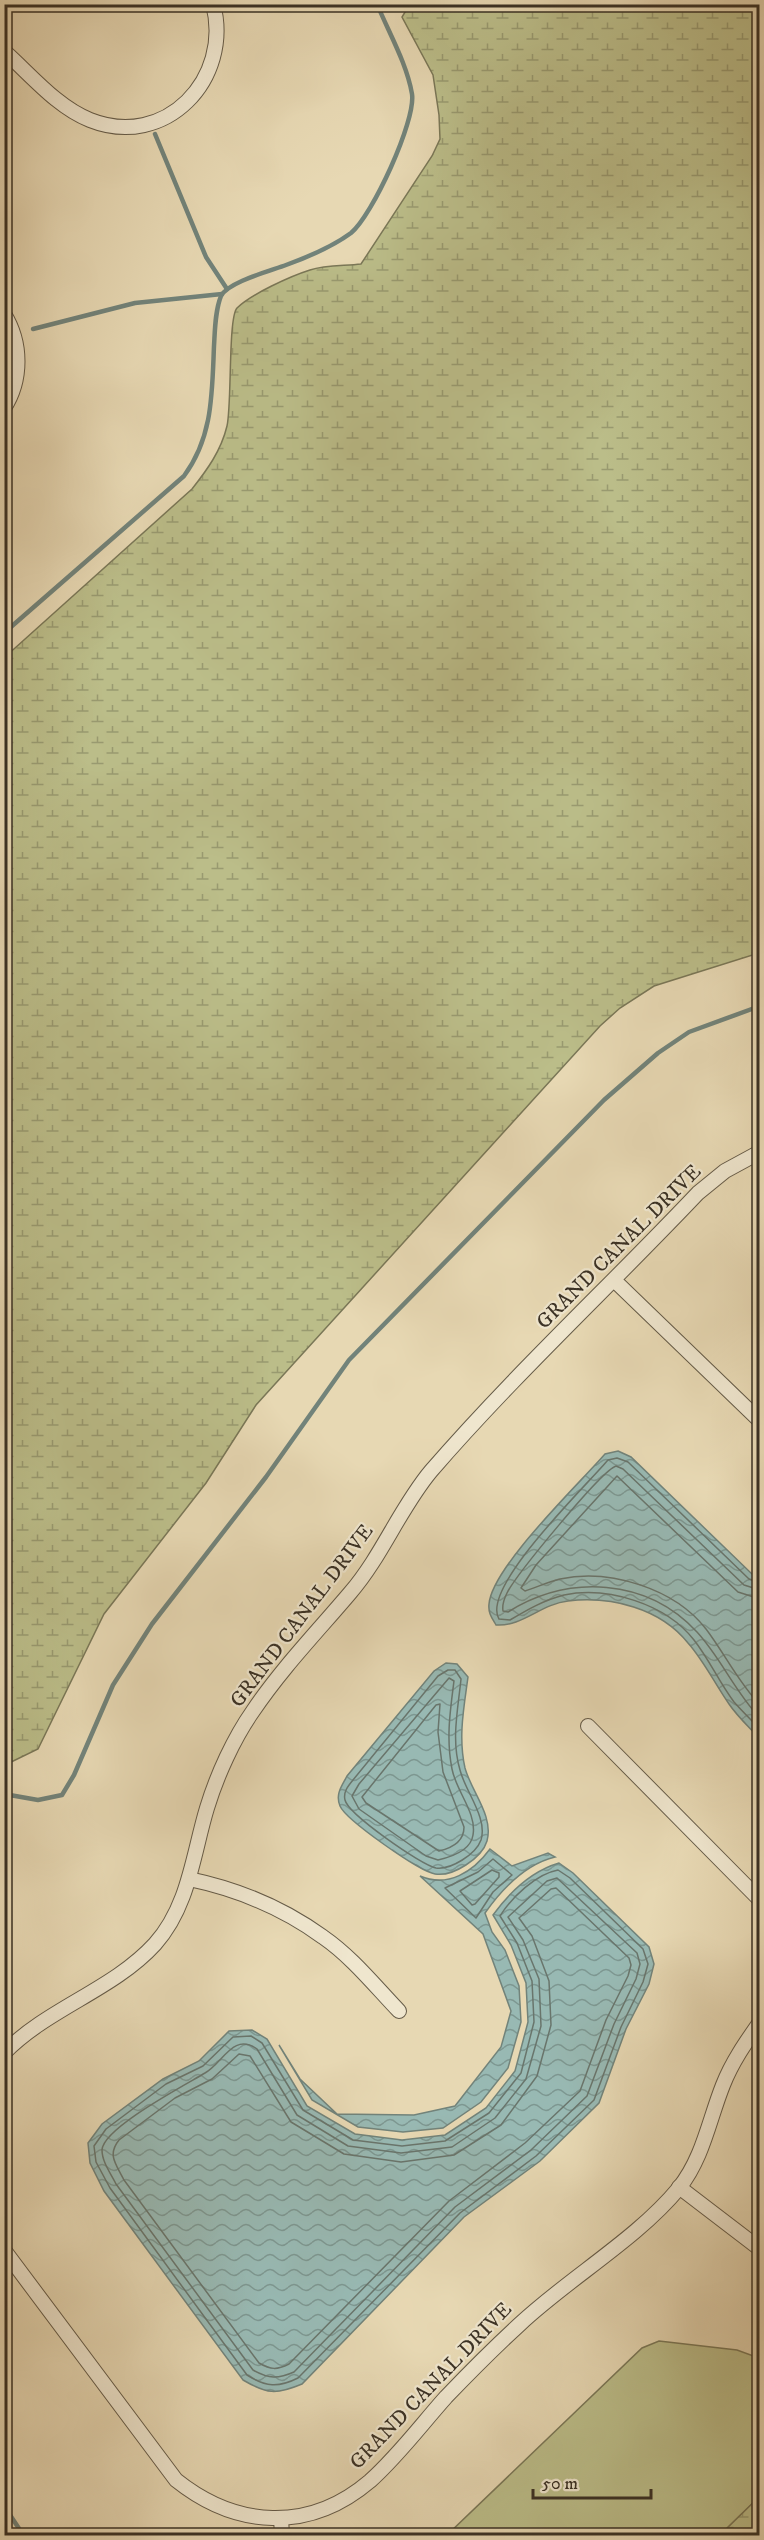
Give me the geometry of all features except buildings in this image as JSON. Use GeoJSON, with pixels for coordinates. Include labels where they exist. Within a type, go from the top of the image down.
{"type":"FeatureCollection","features":[{"type":"Feature","properties":{"kind":"street"},"geometry":{"type":"LineString","coordinates":[[4,51],[62,104],[76,113],[113,127],[146,124],[176,111],[193,96],[207,78],[214,57],[217,35],[213,4]]}},
{"type":"Feature","properties":{"kind":"street"},"geometry":{"type":"LineString","coordinates":[[4,314],[16,343],[18,367],[13,390],[4,408]]}},
{"type":"Feature","properties":{"kind":"street","name":"GRAND CANAL DRIVE"},"geometry":{"type":"LineString","coordinates":[[4,2053],[21,2037],[141,1957],[154,1945],[173,1918],[189,1879],[207,1806],[224,1765],[251,1713],[377,1557],[428,1474],[711,1181],[759,1152]]}},
{"type":"Feature","properties":{"kind":"street"},"geometry":{"type":"LineString","coordinates":[[615,1281],[759,1421]]}},
{"type":"Feature","properties":{"kind":"street"},"geometry":{"type":"LineString","coordinates":[[588,1726],[759,1900]]}},
{"type":"Feature","properties":{"kind":"street"},"geometry":{"type":"LineString","coordinates":[[189,1879],[228,1887],[286,1914],[324,1937],[399,2011]]}},
{"type":"Feature","properties":{"kind":"street","name":"GRAND CANAL DRIVE"},"geometry":{"type":"LineString","coordinates":[[4,2250],[176,2480],[209,2503],[227,2510],[263,2518],[281,2518],[323,2510],[339,2502],[370,2480],[454,2389],[520,2324],[639,2226],[680,2187],[706,2140],[724,2082],[759,2022]]}},
{"type":"Feature","properties":{"kind":"street"},"geometry":{"type":"LineString","coordinates":[[680,2187],[759,2249]]}},
{"type":"Feature","properties":{"kind":"street"},"geometry":{"type":"LineString","coordinates":[[281,2518],[282,2535]]}},
{"type":"Feature","properties":{"kind":"green space"},"geometry":{"type":"Polygon","coordinates":[[[410,4],[759,5],[759,953],[654,986],[620,1008],[600,1026],[256,1405],[206,1483],[104,1614],[38,1749],[5,1765],[5,657],[192,489],[208,467],[221,444],[227,426],[232,328],[237,308],[261,291],[310,270],[361,264],[432,156],[440,139],[439,115],[433,75],[402,17],[410,4]]]}},
{"type":"Feature","properties":{"kind":"green space"},"geometry":{"type":"Polygon","coordinates":[[[659,2341],[737,2350],[759,2358],[759,2497],[720,2535],[446,2536],[642,2348],[659,2341]]]}},
{"type":"Feature","properties":{"kind":"green space"},"geometry":{"type":"Polygon","coordinates":[[[759,2497],[759,2535],[720,2535],[759,2497]]]}},
{"type":"Feature","properties":{"kind":"water"},"geometry":{"type":"Polygon","coordinates":[[[618,1451],[631,1457],[753,1575],[759,1578],[759,1738],[732,1708],[688,1643],[677,1631],[649,1613],[617,1603],[584,1600],[558,1603],[505,1625],[496,1625],[492,1618],[489,1604],[494,1588],[520,1548],[605,1454],[618,1451]]]}},
{"type":"Feature","properties":{"kind":"water"},"geometry":{"type":"Polygon","coordinates":[[[446,1663],[457,1664],[468,1677],[462,1722],[463,1756],[468,1777],[485,1813],[488,1832],[484,1847],[473,1860],[450,1873],[435,1874],[400,1855],[369,1833],[345,1813],[338,1798],[347,1776],[434,1671],[446,1663]]]}},
{"type":"Feature","properties":{"kind":"water"},"geometry":{"type":"Polygon","coordinates":[[[490,1849],[512,1866],[548,1853],[555,1857],[544,1860],[525,1871],[499,1895],[485,1913],[492,1932],[505,1950],[519,1986],[521,2022],[508,2068],[481,2102],[443,2128],[403,2132],[358,2127],[312,2100],[279,2045],[300,2079],[337,2114],[414,2115],[455,2106],[501,2047],[511,2011],[483,1934],[420,1876],[440,1880],[459,1876],[476,1865],[490,1849]]]}},
{"type":"Feature","properties":{"kind":"water"},"geometry":{"type":"Polygon","coordinates":[[[559,1863],[573,1873],[649,1947],[654,1964],[649,1984],[626,2029],[599,2103],[540,2161],[464,2217],[302,2384],[285,2390],[272,2391],[259,2388],[243,2380],[104,2191],[90,2163],[88,2143],[102,2124],[163,2079],[199,2061],[229,2031],[252,2030],[267,2039],[307,2106],[355,2134],[402,2140],[445,2135],[486,2108],[515,2071],[528,2022],[526,1983],[511,1945],[493,1915],[506,1899],[530,1877],[559,1863]]]}},
{"type":"Feature","properties":{"kind":"waterway"},"geometry":{"type":"LineString","coordinates":[[4,633],[184,476],[194,461],[201,446],[209,414],[216,314],[221,296],[225,291],[240,282],[303,259],[336,243],[351,233],[370,208],[400,145],[407,125],[412,94],[402,60],[377,4]]}},
{"type":"Feature","properties":{"kind":"waterway"},"geometry":{"type":"LineString","coordinates":[[155,134],[206,257],[227,289]]}},
{"type":"Feature","properties":{"kind":"waterway"},"geometry":{"type":"LineString","coordinates":[[33,329],[135,303],[222,294]]}},
{"type":"Feature","properties":{"kind":"waterway"},"geometry":{"type":"LineString","coordinates":[[4,1794],[38,1800],[62,1795],[74,1775],[113,1685],[152,1624],[266,1477],[349,1360],[604,1100],[658,1053],[689,1032],[760,1006]]}},
{"type":"Feature","properties":{"kind":"waterway"},"geometry":{"type":"LineString","coordinates":[[4,2506],[24,2536]]}}]}
